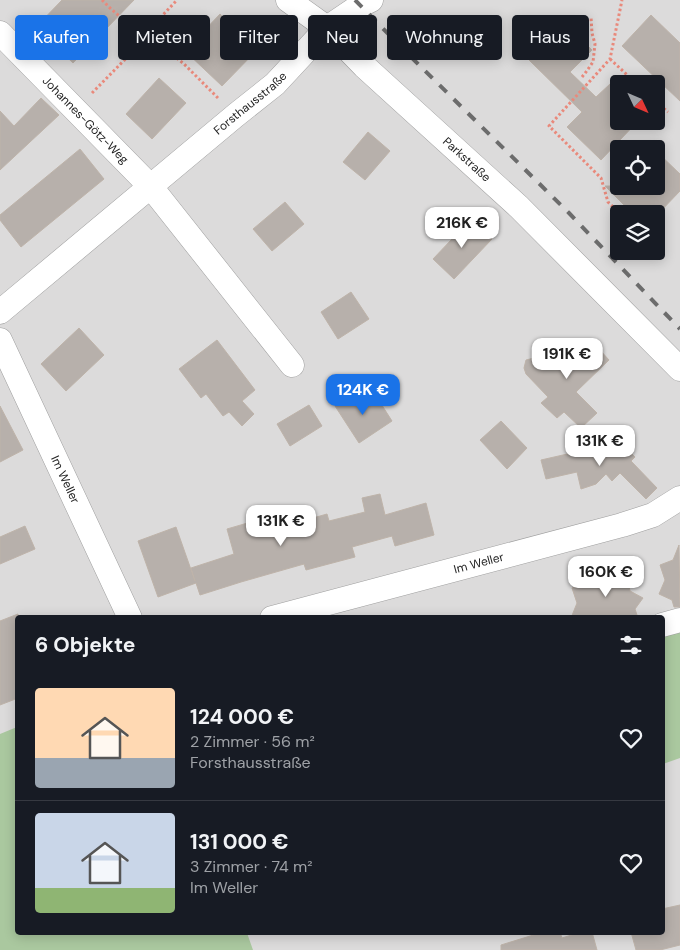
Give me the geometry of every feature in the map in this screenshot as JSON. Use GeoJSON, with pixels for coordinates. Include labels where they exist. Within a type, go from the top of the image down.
{"type":"FeatureCollection","features":[{"type":"Feature","properties":{"kind":"street","name":"Parkstraße"},"geometry":{"type":"LineString","coordinates":[[288,0],[308,15]]}},
{"type":"Feature","properties":{"kind":"street","name":"Forsthausstraße"},"geometry":{"type":"LineString","coordinates":[[346,15],[371,0]]}},
{"type":"Feature","properties":{"kind":"street","name":"Johannes-Götz-Weg"},"geometry":{"type":"LineString","coordinates":[[0,33],[151,186]]}},
{"type":"Feature","properties":{"kind":"street","name":"Forsthausstraße"},"geometry":{"type":"LineString","coordinates":[[0,312],[236,115],[276,84],[308,48]]}},
{"type":"Feature","properties":{"kind":"street","name":"Parkstraße"},"geometry":{"type":"LineString","coordinates":[[358,60],[520,207],[680,369]]}},
{"type":"Feature","properties":{"kind":"street"},"geometry":{"type":"LineString","coordinates":[[151,186],[292,365]]}},
{"type":"Feature","properties":{"kind":"street","name":"Im Weller"},"geometry":{"type":"LineString","coordinates":[[0,340],[129,615]]}},
{"type":"Feature","properties":{"kind":"street","name":"Im Weller"},"geometry":{"type":"LineString","coordinates":[[283,615],[622,525],[653,515],[680,498]]}},
{"type":"Feature","properties":{"kind":"street"},"geometry":{"type":"LineString","coordinates":[[665,624],[680,620]]}},
{"type":"Feature","properties":{"kind":"path"},"geometry":{"type":"LineString","coordinates":[[102,0],[118,15]]}},
{"type":"Feature","properties":{"kind":"path"},"geometry":{"type":"LineString","coordinates":[[164,15],[177,0]]}},
{"type":"Feature","properties":{"kind":"path"},"geometry":{"type":"LineString","coordinates":[[611,205],[608,202],[601,178],[549,126],[610,59],[622,0]]}},
{"type":"Feature","properties":{"kind":"path"},"geometry":{"type":"LineString","coordinates":[[582,77],[593,62],[595,44],[591,17]]}},
{"type":"Feature","properties":{"kind":"path"},"geometry":{"type":"LineString","coordinates":[[610,59],[627,75]]}},
{"type":"Feature","properties":{"kind":"path"},"geometry":{"type":"LineString","coordinates":[[76,110],[123,60]]}},
{"type":"Feature","properties":{"kind":"path"},"geometry":{"type":"LineString","coordinates":[[179,60],[236,115]]}},
{"type":"Feature","properties":{"kind":"shaded area"},"geometry":{"type":"Polygon","coordinates":[[[0,0],[680,0],[680,950],[247,950],[243,935],[665,935],[665,615],[15,615],[15,884],[0,886],[0,0]]]}},
{"type":"Feature","properties":{"kind":"green space"},"geometry":{"type":"Polygon","coordinates":[[[680,629],[680,758],[665,763],[665,633],[680,629]]]}},
{"type":"Feature","properties":{"kind":"green space"},"geometry":{"type":"Polygon","coordinates":[[[15,728],[15,935],[248,935],[253,950],[0,950],[0,734],[15,728]]]}},
{"type":"Feature","properties":{"kind":"building"},"geometry":{"type":"Polygon","coordinates":[[[62,0],[134,0],[108,27],[108,15],[48,15],[62,0]]]}},
{"type":"Feature","properties":{"kind":"building"},"geometry":{"type":"Polygon","coordinates":[[[221,15],[220,60],[247,60],[222,86],[195,60],[210,60],[210,25],[221,15]]]}},
{"type":"Feature","properties":{"kind":"building"},"geometry":{"type":"Polygon","coordinates":[[[651,15],[680,43],[680,101],[665,87],[665,75],[653,75],[622,46],[651,15]]]}},
{"type":"Feature","properties":{"kind":"building"},"geometry":{"type":"Polygon","coordinates":[[[529,60],[582,60],[570,72],[596,97],[610,84],[610,130],[629,130],[620,140],[610,140],[610,151],[601,160],[567,127],[582,112],[529,60]]]}},
{"type":"Feature","properties":{"kind":"building"},"geometry":{"type":"Polygon","coordinates":[[[159,78],[186,103],[152,139],[126,114],[159,78]]]}},
{"type":"Feature","properties":{"kind":"building"},"geometry":{"type":"Polygon","coordinates":[[[41,98],[59,115],[0,170],[0,111],[14,126],[41,98]]]}},
{"type":"Feature","properties":{"kind":"building"},"geometry":{"type":"Polygon","coordinates":[[[368,132],[390,151],[365,180],[343,162],[368,132]]]}},
{"type":"Feature","properties":{"kind":"building"},"geometry":{"type":"Polygon","coordinates":[[[80,149],[104,179],[21,247],[0,220],[0,215],[80,149]]]}},
{"type":"Feature","properties":{"kind":"building"},"geometry":{"type":"Polygon","coordinates":[[[665,160],[680,174],[680,191],[665,207],[665,205],[624,205],[614,195],[665,195],[665,160]]]}},
{"type":"Feature","properties":{"kind":"building"},"geometry":{"type":"Polygon","coordinates":[[[285,202],[304,224],[272,251],[253,229],[285,202]]]}},
{"type":"Feature","properties":{"kind":"building"},"geometry":{"type":"Polygon","coordinates":[[[471,219],[492,239],[454,279],[433,259],[471,219]]]}},
{"type":"Feature","properties":{"kind":"building"},"geometry":{"type":"Polygon","coordinates":[[[351,292],[369,319],[338,339],[321,312],[351,292]]]}},
{"type":"Feature","properties":{"kind":"building"},"geometry":{"type":"Polygon","coordinates":[[[79,328],[104,355],[66,391],[41,364],[79,328]]]}},
{"type":"Feature","properties":{"kind":"building"},"geometry":{"type":"Polygon","coordinates":[[[589,338],[609,360],[576,392],[597,413],[581,428],[564,412],[557,418],[541,403],[548,397],[526,374],[524,368],[526,360],[534,358],[555,361],[571,344],[577,350],[589,338]]]}},
{"type":"Feature","properties":{"kind":"building"},"geometry":{"type":"Polygon","coordinates":[[[217,340],[255,390],[242,401],[254,414],[242,426],[229,412],[223,416],[206,394],[201,398],[179,369],[217,340]]]}},
{"type":"Feature","properties":{"kind":"building"},"geometry":{"type":"Polygon","coordinates":[[[357,392],[367,406],[378,399],[392,421],[359,443],[335,406],[357,392]]]}},
{"type":"Feature","properties":{"kind":"building"},"geometry":{"type":"Polygon","coordinates":[[[309,405],[322,426],[290,446],[277,424],[309,405]]]}},
{"type":"Feature","properties":{"kind":"building"},"geometry":{"type":"Polygon","coordinates":[[[0,406],[23,450],[0,462],[0,406]]]}},
{"type":"Feature","properties":{"kind":"building"},"geometry":{"type":"Polygon","coordinates":[[[501,421],[527,448],[507,469],[480,440],[501,421]]]}},
{"type":"Feature","properties":{"kind":"building"},"geometry":{"type":"Polygon","coordinates":[[[620,442],[635,457],[631,461],[657,488],[646,499],[620,473],[612,481],[606,474],[596,484],[581,489],[577,472],[546,479],[541,460],[620,442]]]}},
{"type":"Feature","properties":{"kind":"building"},"geometry":{"type":"Polygon","coordinates":[[[380,494],[385,515],[426,503],[434,535],[395,546],[392,536],[352,547],[355,557],[306,570],[304,564],[200,595],[196,583],[158,597],[138,541],[176,527],[195,581],[191,568],[234,554],[227,529],[268,517],[271,530],[327,514],[329,521],[365,512],[362,498],[380,494]]]}},
{"type":"Feature","properties":{"kind":"building"},"geometry":{"type":"Polygon","coordinates":[[[25,526],[35,549],[0,564],[0,537],[25,526]]]}},
{"type":"Feature","properties":{"kind":"building"},"geometry":{"type":"Polygon","coordinates":[[[679,545],[680,607],[674,607],[672,600],[659,594],[665,580],[660,565],[673,560],[679,545]]]}},
{"type":"Feature","properties":{"kind":"building"},"geometry":{"type":"Polygon","coordinates":[[[600,571],[615,576],[626,573],[630,591],[643,598],[635,609],[637,615],[572,615],[577,603],[572,588],[583,585],[593,573],[600,571]]]}},
{"type":"Feature","properties":{"kind":"building"},"geometry":{"type":"Polygon","coordinates":[[[15,615],[15,699],[0,705],[0,621],[15,615]]]}},
{"type":"Feature","properties":{"kind":"building"},"geometry":{"type":"Polygon","coordinates":[[[680,905],[680,945],[660,950],[636,950],[632,935],[665,935],[665,908],[680,905]]]}},
{"type":"Feature","properties":{"kind":"building"},"geometry":{"type":"Polygon","coordinates":[[[533,935],[561,935],[562,938],[572,935],[593,935],[597,950],[501,950],[501,945],[533,935]]]}},
{"type":"Feature","properties":{"kind":"railway"},"geometry":{"type":"LineString","coordinates":[[355,0],[569,213],[680,329]]}}]}
